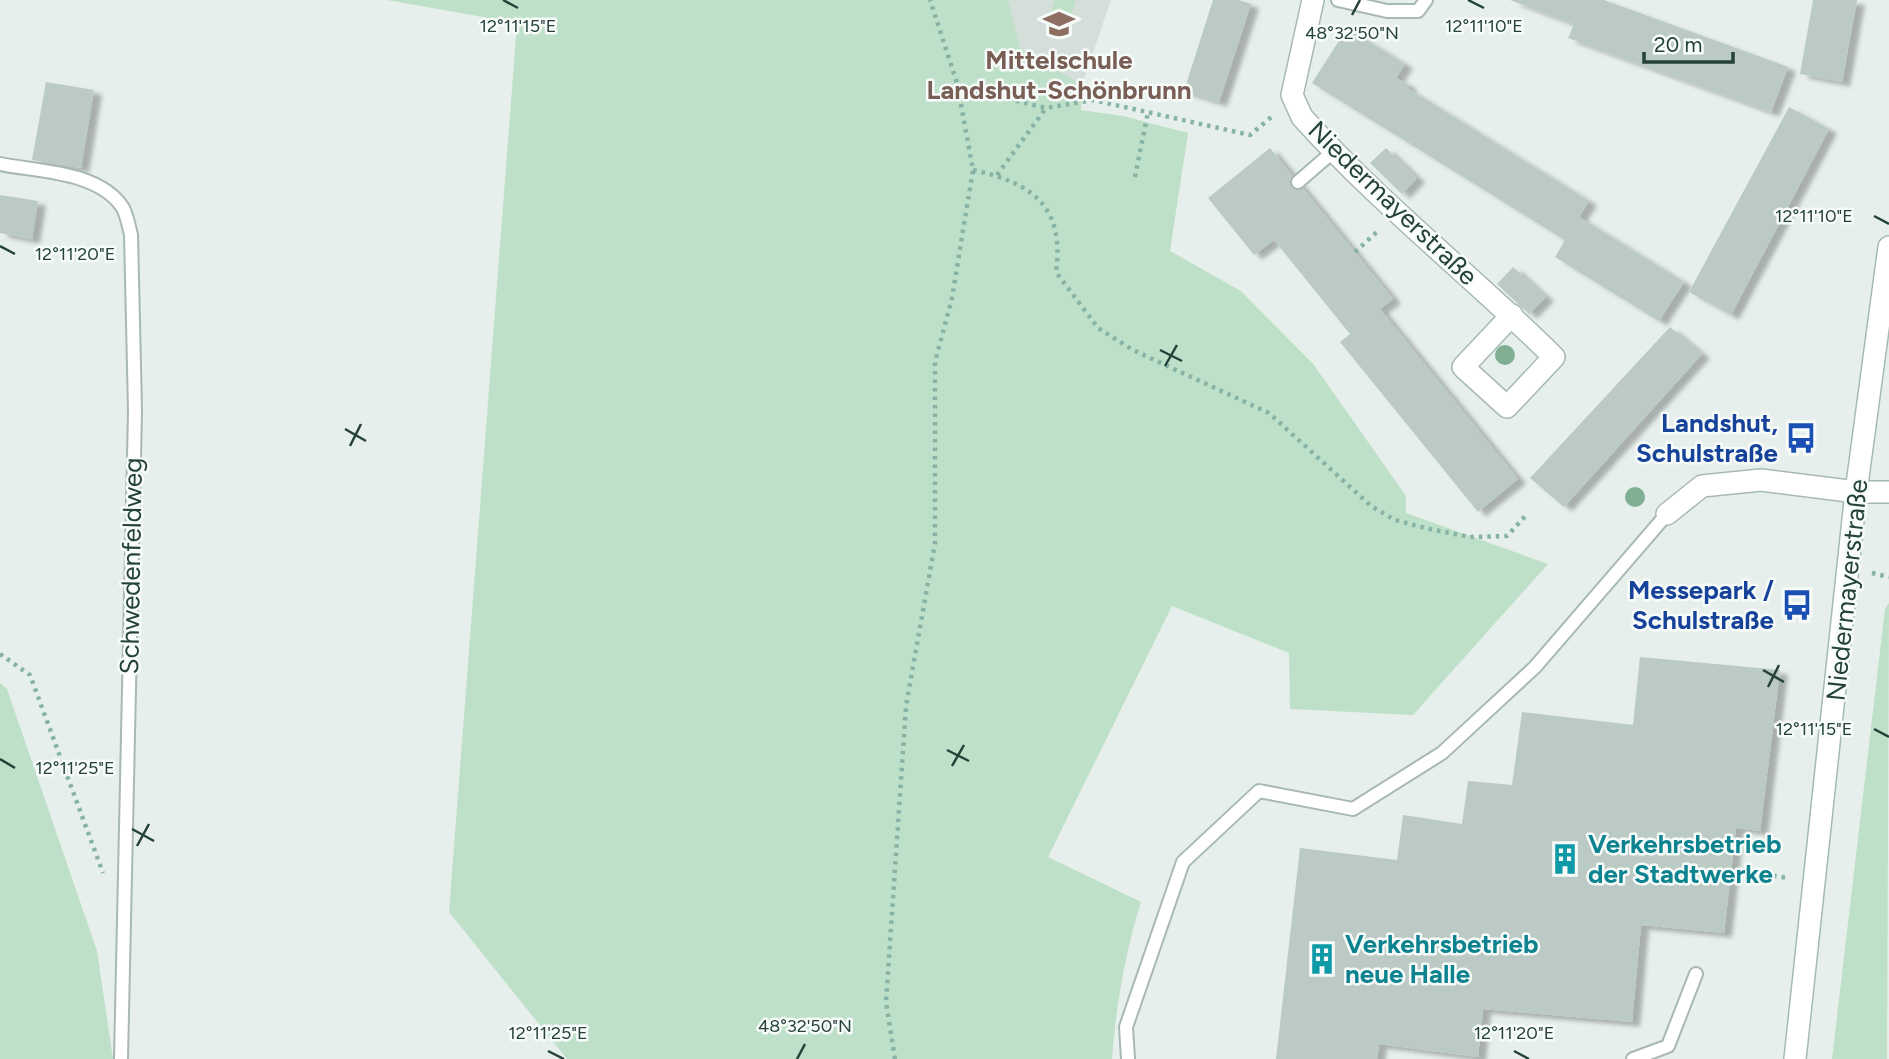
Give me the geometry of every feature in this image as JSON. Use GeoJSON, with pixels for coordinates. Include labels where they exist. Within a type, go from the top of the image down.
{"type":"FeatureCollection","features":[{"type":"Feature","properties":{"kind":"main road","name":"Niedermayerstraße"},"geometry":{"type":"LineString","coordinates":[[1313,0],[1293,81],[1292,95],[1302,117],[1398,211],[1512,315]]}},
{"type":"Feature","properties":{"kind":"main road","name":"Niedermayerstraße"},"geometry":{"type":"LineString","coordinates":[[1795,1059],[1856,492],[1889,247]]}},
{"type":"Feature","properties":{"kind":"main road"},"geometry":{"type":"LineString","coordinates":[[1667,514],[1702,486],[1761,480],[1856,492],[1889,492]]}},
{"type":"Feature","properties":{"kind":"lane"},"geometry":{"type":"LineString","coordinates":[[1338,0],[1387,11],[1418,10],[1426,0]]}},
{"type":"Feature","properties":{"kind":"lane"},"geometry":{"type":"LineString","coordinates":[[1298,182],[1335,150]]}},
{"type":"Feature","properties":{"kind":"lane","name":"Schwedenfeldweg"},"geometry":{"type":"LineString","coordinates":[[0,164],[85,180],[112,196],[124,210],[131,235],[135,411],[121,1059]]}},
{"type":"Feature","properties":{"kind":"lane"},"geometry":{"type":"LineString","coordinates":[[1128,1059],[1126,1027],[1183,862],[1259,791],[1353,809],[1442,753],[1535,667],[1667,514]]}},
{"type":"Feature","properties":{"kind":"lane"},"geometry":{"type":"LineString","coordinates":[[1633,1059],[1668,1046],[1696,974]]}},
{"type":"Feature","properties":{"kind":"path"},"geometry":{"type":"LineString","coordinates":[[895,1059],[886,1002],[906,706],[935,543],[935,362],[952,298],[974,170],[958,87],[930,0]]}},
{"type":"Feature","properties":{"kind":"path"},"geometry":{"type":"LineString","coordinates":[[958,87],[1046,108],[1093,100],[1250,135],[1277,113],[1295,105]]}},
{"type":"Feature","properties":{"kind":"path"},"geometry":{"type":"LineString","coordinates":[[997,175],[1046,108]]}},
{"type":"Feature","properties":{"kind":"path"},"geometry":{"type":"LineString","coordinates":[[1135,177],[1148,112]]}},
{"type":"Feature","properties":{"kind":"path"},"geometry":{"type":"LineString","coordinates":[[974,170],[997,175],[1035,195],[1056,225],[1059,250],[1056,272],[1098,328],[1133,351],[1269,413],[1371,506],[1395,520],[1470,537],[1507,536],[1528,513]]}},
{"type":"Feature","properties":{"kind":"path"},"geometry":{"type":"LineString","coordinates":[[1355,252],[1398,211]]}},
{"type":"Feature","properties":{"kind":"path"},"geometry":{"type":"LineString","coordinates":[[0,654],[30,676],[83,823],[109,886]]}},
{"type":"Feature","properties":{"kind":"path"},"geometry":{"type":"LineString","coordinates":[[1731,870],[1815,880]]}},
{"type":"Feature","properties":{"kind":"shaded area","name":"Mittelschule Landshut-Schönbrunn"},"geometry":{"type":"Polygon","coordinates":[[[1008,0],[1111,0],[1082,85],[1020,49],[1008,0]]]}},
{"type":"Feature","properties":{"kind":"green space"},"geometry":{"type":"Polygon","coordinates":[[[387,0],[1008,0],[1020,48],[1082,85],[1081,110],[1123,116],[1188,133],[1170,251],[1241,291],[1314,365],[1406,496],[1406,513],[1548,564],[1413,715],[1290,709],[1289,653],[1172,606],[1048,857],[1141,902],[1122,980],[1112,1059],[567,1059],[449,912],[517,23],[387,0]]]}},
{"type":"Feature","properties":{"kind":"green space"},"geometry":{"type":"Polygon","coordinates":[[[1055,0],[1076,0],[1066,30],[1047,24],[1055,0]]]}},
{"type":"Feature","properties":{"kind":"green space"},"geometry":{"type":"Polygon","coordinates":[[[1889,603],[1887,1059],[1832,1059],[1885,609],[1889,603]]]}},
{"type":"Feature","properties":{"kind":"green space"},"geometry":{"type":"Polygon","coordinates":[[[0,683],[7,689],[97,951],[113,1059],[0,1059],[0,683]]]}},
{"type":"Feature","properties":{"kind":"building"},"geometry":{"type":"Polygon","coordinates":[[[1213,0],[1239,0],[1251,4],[1219,102],[1184,91],[1213,0]]]}},
{"type":"Feature","properties":{"kind":"building"},"geometry":{"type":"Polygon","coordinates":[[[1510,0],[1604,0],[1788,67],[1771,112],[1568,38],[1574,24],[1510,0]]]}},
{"type":"Feature","properties":{"kind":"building"},"geometry":{"type":"Polygon","coordinates":[[[1813,0],[1857,0],[1842,82],[1800,74],[1813,0]]]}},
{"type":"Feature","properties":{"kind":"building"},"geometry":{"type":"Polygon","coordinates":[[[1347,28],[1405,64],[1396,78],[1409,85],[1407,88],[1589,201],[1579,217],[1684,282],[1659,321],[1555,257],[1565,240],[1312,83],[1347,28]]]}},
{"type":"Feature","properties":{"kind":"building"},"geometry":{"type":"Polygon","coordinates":[[[46,82],[94,90],[81,168],[32,160],[46,82]]]}},
{"type":"Feature","properties":{"kind":"building"},"geometry":{"type":"Polygon","coordinates":[[[1789,107],[1829,129],[1731,315],[1689,292],[1789,107]]]}},
{"type":"Feature","properties":{"kind":"building"},"geometry":{"type":"Polygon","coordinates":[[[1270,148],[1393,299],[1380,309],[1518,479],[1478,512],[1340,342],[1350,334],[1274,240],[1254,255],[1208,198],[1270,148]]]}},
{"type":"Feature","properties":{"kind":"building"},"geometry":{"type":"Polygon","coordinates":[[[1386,148],[1417,178],[1402,194],[1370,163],[1386,148]]]}},
{"type":"Feature","properties":{"kind":"building"},"geometry":{"type":"Polygon","coordinates":[[[0,195],[38,201],[32,239],[0,233],[0,195]]]}},
{"type":"Feature","properties":{"kind":"building"},"geometry":{"type":"Polygon","coordinates":[[[1513,267],[1546,297],[1529,314],[1497,284],[1513,267]]]}},
{"type":"Feature","properties":{"kind":"building"},"geometry":{"type":"Polygon","coordinates":[[[1670,327],[1702,354],[1564,507],[1530,478],[1670,327]]]}},
{"type":"Feature","properties":{"kind":"building","name":"Verkehrsbetrieb der Stadtwerke"},"geometry":{"type":"Polygon","coordinates":[[[1640,657],[1780,670],[1760,831],[1736,828],[1724,933],[1641,925],[1632,1022],[1483,1009],[1478,1057],[1379,1044],[1377,1059],[1276,1059],[1300,848],[1397,860],[1403,815],[1462,824],[1468,781],[1512,785],[1522,712],[1633,725],[1640,657]]]}},
{"type":"Feature","properties":{"kind":"place","name":"Mittelschule Landshut-Schönbrunn"},"geometry":{"type":"Point","coordinates":[1059,24]}},
{"type":"Feature","properties":{"kind":"place","name":"Landshut, Schulstraße"},"geometry":{"type":"Point","coordinates":[1801,438]}},
{"type":"Feature","properties":{"kind":"place","name":"Messepark / Schulstraße"},"geometry":{"type":"Point","coordinates":[1797,605]}},
{"type":"Feature","properties":{"kind":"place","name":"Verkehrsbetrieb der Stadtwerke"},"geometry":{"type":"Point","coordinates":[1565,859]}},
{"type":"Feature","properties":{"kind":"place","name":"Verkehrsbetrieb neue Halle"},"geometry":{"type":"Point","coordinates":[1322,959]}}]}
